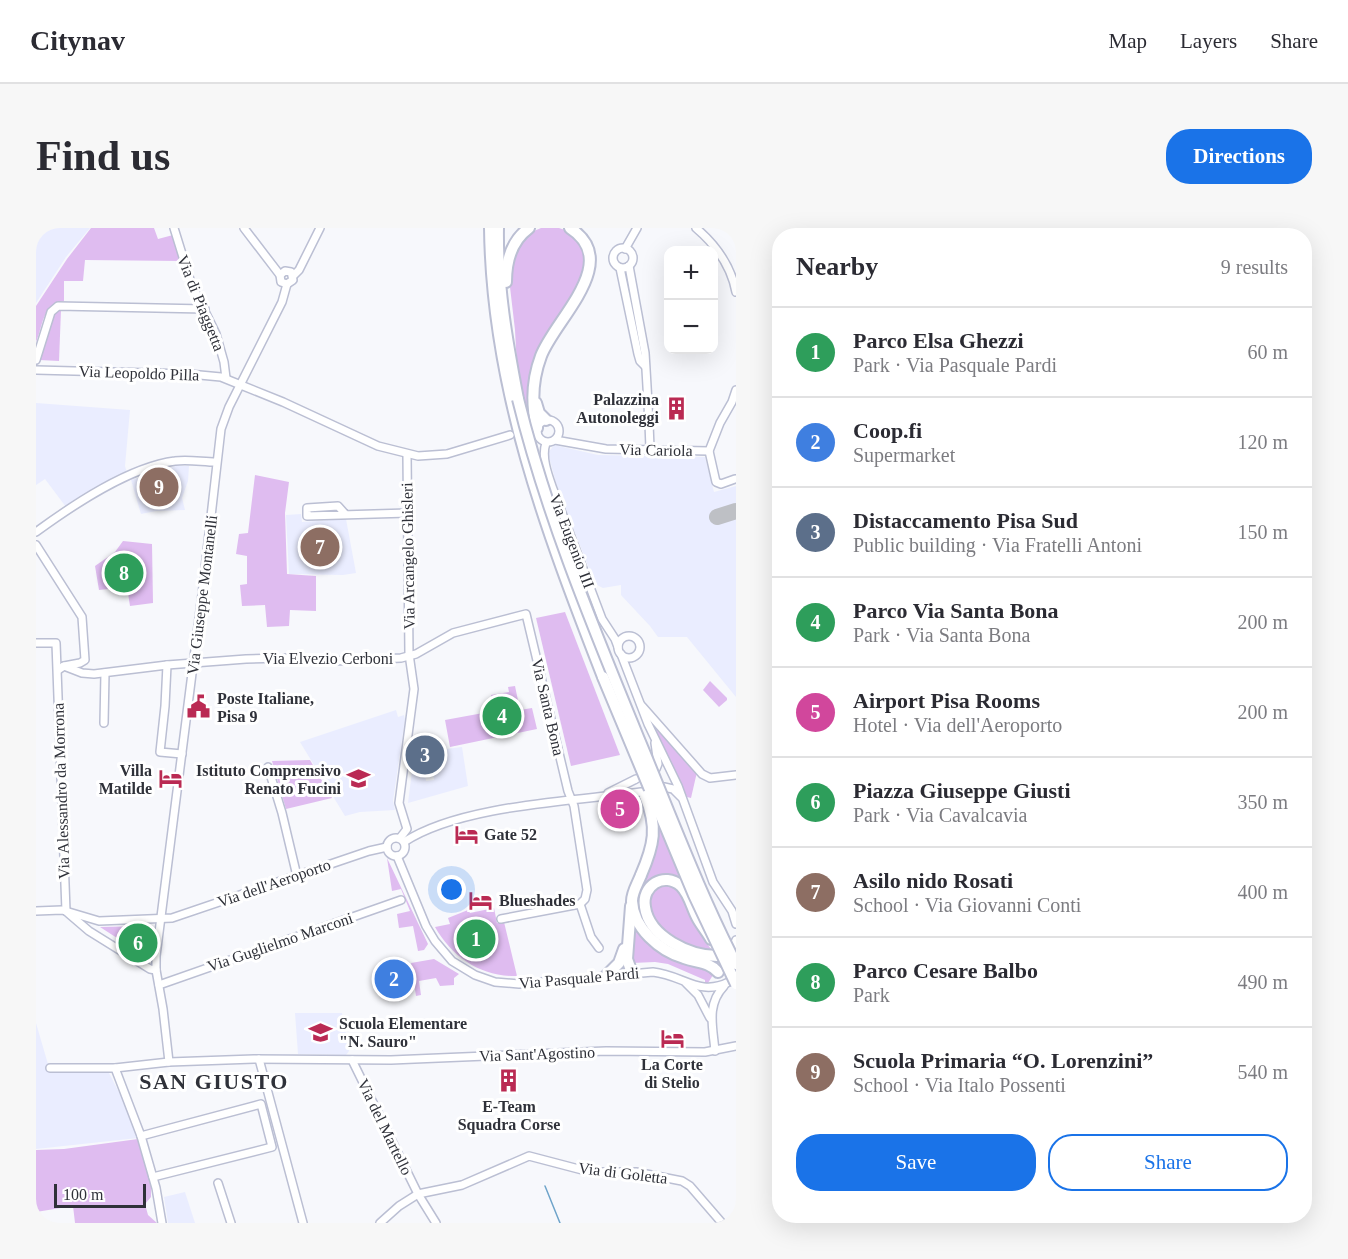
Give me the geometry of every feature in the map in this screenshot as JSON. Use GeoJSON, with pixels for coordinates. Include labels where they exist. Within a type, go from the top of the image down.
{"type":"FeatureCollection","features":[{"type":"Feature","properties":{"kind":"highway"},"geometry":{"type":"LineString","coordinates":[[490,228],[495,315],[538,501],[603,678],[730,983]]}},
{"type":"Feature","properties":{"kind":"highway"},"geometry":{"type":"LineString","coordinates":[[498,228],[499,271],[514,400],[540,482],[567,560],[695,874],[736,964]]}},
{"type":"Feature","properties":{"kind":"highway"},"geometry":{"type":"LineString","coordinates":[[506,337],[507,261],[517,240],[529,228]]}},
{"type":"Feature","properties":{"kind":"highway"},"geometry":{"type":"LineString","coordinates":[[537,432],[532,400],[537,368],[550,339],[584,286],[589,270],[589,258],[584,242],[570,228]]}},
{"type":"Feature","properties":{"kind":"highway"},"geometry":{"type":"LineString","coordinates":[[546,420],[536,406],[541,368],[557,334],[585,293],[593,268],[590,245],[577,228]]}},
{"type":"Feature","properties":{"kind":"highway"},"geometry":{"type":"LineString","coordinates":[[603,678],[623,741],[649,806],[653,824],[654,841],[632,900],[627,959],[632,973]]}},
{"type":"Feature","properties":{"kind":"highway"},"geometry":{"type":"LineString","coordinates":[[664,880],[674,882],[683,888],[719,956],[687,950],[675,945],[659,932],[645,911],[644,899],[649,887],[664,880]]}},
{"type":"Feature","properties":{"kind":"highway"},"geometry":{"type":"LineString","coordinates":[[632,900],[640,925],[653,941],[673,955],[707,963],[719,973]]}},
{"type":"Feature","properties":{"kind":"highway"},"geometry":{"type":"LineString","coordinates":[[606,976],[620,961],[628,937]]}},
{"type":"Feature","properties":{"kind":"street","name":"Via di Piaggetta"},"geometry":{"type":"LineString","coordinates":[[174,228],[191,283],[219,342],[226,378]]}},
{"type":"Feature","properties":{"kind":"street"},"geometry":{"type":"LineString","coordinates":[[244,228],[280,276],[281,282],[287,284],[298,272],[320,228]]}},
{"type":"Feature","properties":{"kind":"street"},"geometry":{"type":"LineString","coordinates":[[625,249],[637,228]]}},
{"type":"Feature","properties":{"kind":"street"},"geometry":{"type":"LineString","coordinates":[[696,228],[720,254],[728,268],[736,292]]}},
{"type":"Feature","properties":{"kind":"street"},"geometry":{"type":"LineString","coordinates":[[645,366],[639,358],[620,267],[614,262],[614,256],[618,250],[625,249],[632,256],[629,266],[645,352],[649,393],[650,449]]}},
{"type":"Feature","properties":{"kind":"street"},"geometry":{"type":"LineString","coordinates":[[620,267],[629,266]]}},
{"type":"Feature","properties":{"kind":"street"},"geometry":{"type":"LineString","coordinates":[[280,276],[287,271],[293,276]]}},
{"type":"Feature","properties":{"kind":"street","name":"Via Giuseppe Montanelli"},"geometry":{"type":"LineString","coordinates":[[169,1062],[156,970],[216,462],[222,424],[282,302],[287,284]]}},
{"type":"Feature","properties":{"kind":"street"},"geometry":{"type":"LineString","coordinates":[[36,360],[51,312],[58,306],[205,309]]}},
{"type":"Feature","properties":{"kind":"street","name":"Via Leopoldo Pilla"},"geometry":{"type":"LineString","coordinates":[[36,370],[189,374],[226,378],[378,446],[407,455],[424,457],[447,454],[510,435]]}},
{"type":"Feature","properties":{"kind":"street","name":"Via Cariola"},"geometry":{"type":"LineString","coordinates":[[557,438],[606,449],[710,452],[720,423],[736,390]]}},
{"type":"Feature","properties":{"kind":"street"},"geometry":{"type":"LineString","coordinates":[[546,420],[556,424],[557,438],[546,443],[537,432],[540,423],[546,420]]}},
{"type":"Feature","properties":{"kind":"street","name":"Via Eugenio III"},"geometry":{"type":"LineString","coordinates":[[537,432],[541,456],[586,579],[606,627],[614,637],[626,663],[638,702],[685,803],[713,882],[736,924]]}},
{"type":"Feature","properties":{"kind":"street","name":"Via Eugenio III"},"geometry":{"type":"LineString","coordinates":[[546,443],[544,450],[546,469]]}},
{"type":"Feature","properties":{"kind":"street"},"geometry":{"type":"LineString","coordinates":[[710,452],[716,482],[735,479]]}},
{"type":"Feature","properties":{"kind":"street","name":"Via Arcangelo Ghisleri"},"geometry":{"type":"LineString","coordinates":[[402,840],[407,829],[399,801],[414,689],[410,657],[407,455]]}},
{"type":"Feature","properties":{"kind":"street"},"geometry":{"type":"LineString","coordinates":[[36,532],[96,492],[143,470],[174,461],[216,462]]}},
{"type":"Feature","properties":{"kind":"street"},"geometry":{"type":"LineString","coordinates":[[346,514],[338,506],[307,508],[307,516],[408,513]]}},
{"type":"Feature","properties":{"kind":"street"},"geometry":{"type":"LineString","coordinates":[[36,545],[82,617],[86,657],[80,663],[61,668]]}},
{"type":"Feature","properties":{"kind":"street","name":"Via Eugenio III"},"geometry":{"type":"LineString","coordinates":[[600,612],[612,630],[626,636]]}},
{"type":"Feature","properties":{"kind":"street","name":"Via Elvezio Cerboni"},"geometry":{"type":"LineString","coordinates":[[61,668],[82,673],[105,673],[167,665],[283,658],[313,661],[364,661],[410,657],[453,633],[526,614]]}},
{"type":"Feature","properties":{"kind":"street","name":"Via Santa Bona"},"geometry":{"type":"LineString","coordinates":[[526,614],[572,800],[587,890],[585,899],[580,904]]}},
{"type":"Feature","properties":{"kind":"street"},"geometry":{"type":"LineString","coordinates":[[631,685],[631,667],[639,650],[639,643],[632,636],[621,639],[620,651],[627,657],[635,656]]}},
{"type":"Feature","properties":{"kind":"street","name":"Via Alessandro da Morrona"},"geometry":{"type":"LineString","coordinates":[[36,643],[56,644],[61,668],[57,694],[66,911]]}},
{"type":"Feature","properties":{"kind":"street"},"geometry":{"type":"LineString","coordinates":[[167,665],[160,752],[182,754]]}},
{"type":"Feature","properties":{"kind":"street"},"geometry":{"type":"LineString","coordinates":[[104,723],[105,673]]}},
{"type":"Feature","properties":{"kind":"street"},"geometry":{"type":"LineString","coordinates":[[638,702],[702,774],[711,778],[736,775]]}},
{"type":"Feature","properties":{"kind":"street"},"geometry":{"type":"LineString","coordinates":[[654,738],[658,764],[656,769]]}},
{"type":"Feature","properties":{"kind":"street"},"geometry":{"type":"LineString","coordinates":[[268,767],[297,876]]}},
{"type":"Feature","properties":{"kind":"street"},"geometry":{"type":"LineString","coordinates":[[602,795],[636,779]]}},
{"type":"Feature","properties":{"kind":"street"},"geometry":{"type":"LineString","coordinates":[[664,787],[673,789],[685,803]]}},
{"type":"Feature","properties":{"kind":"street"},"geometry":{"type":"LineString","coordinates":[[402,840],[405,850],[397,856],[389,852],[387,847],[391,839],[402,840],[474,816],[602,795],[641,792]]}},
{"type":"Feature","properties":{"kind":"street","name":"Via dell'Aeroporto"},"geometry":{"type":"LineString","coordinates":[[36,911],[66,911],[99,921],[161,919],[183,915],[369,851],[387,847]]}},
{"type":"Feature","properties":{"kind":"street","name":"Via Pasquale Pardi"},"geometry":{"type":"LineString","coordinates":[[397,856],[432,938],[448,957],[469,972],[491,981],[515,984],[632,973],[663,973],[712,988],[730,983]]}},
{"type":"Feature","properties":{"kind":"street","name":"Via Guglielmo Marconi"},"geometry":{"type":"LineString","coordinates":[[159,985],[400,900]]}},
{"type":"Feature","properties":{"kind":"street"},"geometry":{"type":"LineString","coordinates":[[725,901],[736,907]]}},
{"type":"Feature","properties":{"kind":"street"},"geometry":{"type":"LineString","coordinates":[[501,919],[580,904],[591,937],[599,948]]}},
{"type":"Feature","properties":{"kind":"street"},"geometry":{"type":"LineString","coordinates":[[66,911],[89,931],[150,969],[156,970]]}},
{"type":"Feature","properties":{"kind":"street"},"geometry":{"type":"LineString","coordinates":[[734,952],[736,940]]}},
{"type":"Feature","properties":{"kind":"street"},"geometry":{"type":"LineString","coordinates":[[702,986],[713,983],[719,973],[719,956]]}},
{"type":"Feature","properties":{"kind":"street"},"geometry":{"type":"LineString","coordinates":[[715,1051],[711,1020],[713,1001],[730,983],[719,973]]}},
{"type":"Feature","properties":{"kind":"street"},"geometry":{"type":"LineString","coordinates":[[685,981],[698,995],[711,1020]]}},
{"type":"Feature","properties":{"kind":"street","name":"Via Sant'Agostino"},"geometry":{"type":"LineString","coordinates":[[50,1068],[116,1068],[169,1062],[260,1059],[352,1060],[574,1052],[715,1051],[736,1046]]}},
{"type":"Feature","properties":{"kind":"street"},"geometry":{"type":"LineString","coordinates":[[260,1059],[303,1223]]}},
{"type":"Feature","properties":{"kind":"street","name":"Via del Martello"},"geometry":{"type":"LineString","coordinates":[[352,1060],[418,1194],[436,1223]]}},
{"type":"Feature","properties":{"kind":"street"},"geometry":{"type":"LineString","coordinates":[[116,1068],[141,1136],[158,1195],[162,1223]]}},
{"type":"Feature","properties":{"kind":"street"},"geometry":{"type":"LineString","coordinates":[[141,1136],[261,1104],[272,1147],[153,1177]]}},
{"type":"Feature","properties":{"kind":"street","name":"Via di Goletta"},"geometry":{"type":"LineString","coordinates":[[380,1223],[399,1206],[418,1194],[462,1185],[529,1156],[590,1172],[636,1172],[682,1181],[690,1186],[722,1223]]}},
{"type":"Feature","properties":{"kind":"street"},"geometry":{"type":"LineString","coordinates":[[218,1183],[231,1223]]}},
{"type":"Feature","properties":{"kind":"shaded area"},"geometry":{"type":"Polygon","coordinates":[[[36,228],[90,228],[66,257],[36,303],[36,228]]]}},
{"type":"Feature","properties":{"kind":"shaded area"},"geometry":{"type":"Polygon","coordinates":[[[91,228],[154,228],[158,239],[173,235],[181,261],[85,260],[83,281],[64,281],[64,301],[51,306],[47,311],[36,342],[36,306],[91,228]]]}},
{"type":"Feature","properties":{"kind":"shaded area"},"geometry":{"type":"Polygon","coordinates":[[[541,228],[559,228],[568,231],[577,238],[585,254],[582,285],[540,349],[531,428],[517,367],[510,287],[513,257],[519,243],[541,228]]]}},
{"type":"Feature","properties":{"kind":"shaded area"},"geometry":{"type":"Polygon","coordinates":[[[61,310],[59,361],[39,360],[53,314],[61,310]]]}},
{"type":"Feature","properties":{"kind":"shaded area"},"geometry":{"type":"Polygon","coordinates":[[[36,403],[130,410],[125,466],[127,473],[92,489],[66,507],[45,479],[36,485],[36,403]]]}},
{"type":"Feature","properties":{"kind":"shaded area"},"geometry":{"type":"Polygon","coordinates":[[[554,445],[598,455],[705,457],[714,492],[736,486],[736,697],[687,637],[658,637],[621,595],[621,585],[603,588],[595,584],[556,483],[548,453],[554,445]]]}},
{"type":"Feature","properties":{"kind":"shaded area"},"geometry":{"type":"Polygon","coordinates":[[[176,466],[189,466],[188,481],[182,498],[185,510],[141,514],[131,480],[176,466]]]}},
{"type":"Feature","properties":{"kind":"shaded area"},"geometry":{"type":"Polygon","coordinates":[[[255,475],[289,482],[285,513],[287,574],[316,576],[316,611],[290,610],[289,626],[267,627],[265,605],[242,606],[240,585],[247,584],[247,556],[236,554],[239,534],[248,533],[255,475]]]}},
{"type":"Feature","properties":{"kind":"shaded area"},"geometry":{"type":"Polygon","coordinates":[[[301,514],[302,522],[346,519],[356,573],[343,575],[289,574],[286,515],[301,514]]]}},
{"type":"Feature","properties":{"kind":"shaded area"},"geometry":{"type":"Polygon","coordinates":[[[123,541],[152,544],[153,603],[130,606],[127,587],[99,590],[95,566],[115,552],[123,541]]]}},
{"type":"Feature","properties":{"kind":"shaded area"},"geometry":{"type":"Polygon","coordinates":[[[565,612],[620,755],[571,766],[536,618],[565,612]]]}},
{"type":"Feature","properties":{"kind":"shaded area"},"geometry":{"type":"Polygon","coordinates":[[[710,681],[727,698],[719,707],[703,690],[710,681]]]}},
{"type":"Feature","properties":{"kind":"shaded area"},"geometry":{"type":"Polygon","coordinates":[[[515,686],[520,710],[532,708],[537,729],[450,747],[445,720],[494,711],[491,695],[509,692],[508,687],[515,686]]]}},
{"type":"Feature","properties":{"kind":"shaded area","name":"Istituto Comprensivo Renato Fucini"},"geometry":{"type":"Polygon","coordinates":[[[396,710],[398,717],[404,715],[405,719],[393,801],[395,810],[360,812],[345,816],[300,742],[396,710]]]}},
{"type":"Feature","properties":{"kind":"shaded area"},"geometry":{"type":"Polygon","coordinates":[[[651,720],[697,772],[691,798],[687,797],[651,720]]]}},
{"type":"Feature","properties":{"kind":"shaded area"},"geometry":{"type":"Polygon","coordinates":[[[462,747],[468,786],[408,803],[412,771],[424,769],[426,781],[434,780],[432,763],[438,762],[437,750],[462,747]]]}},
{"type":"Feature","properties":{"kind":"shaded area"},"geometry":{"type":"Polygon","coordinates":[[[310,760],[332,798],[286,809],[272,761],[310,760]]]}},
{"type":"Feature","properties":{"kind":"shaded area"},"geometry":{"type":"Polygon","coordinates":[[[657,818],[676,864],[697,926],[713,951],[711,968],[713,975],[708,983],[668,964],[632,963],[633,914],[657,818]]]}},
{"type":"Feature","properties":{"kind":"shaded area"},"geometry":{"type":"Polygon","coordinates":[[[387,858],[428,944],[424,950],[418,951],[413,926],[399,928],[397,914],[410,911],[401,889],[392,891],[387,858]]]}},
{"type":"Feature","properties":{"kind":"shaded area"},"geometry":{"type":"Polygon","coordinates":[[[494,908],[497,923],[504,922],[517,976],[491,973],[469,963],[450,947],[435,927],[450,924],[448,918],[468,910],[470,913],[494,908]]]}},
{"type":"Feature","properties":{"kind":"shaded area"},"geometry":{"type":"Polygon","coordinates":[[[146,926],[152,930],[153,937],[152,949],[148,958],[100,927],[146,926]]]}},
{"type":"Feature","properties":{"kind":"shaded area"},"geometry":{"type":"Polygon","coordinates":[[[434,959],[459,974],[454,978],[454,985],[440,986],[436,978],[419,981],[421,995],[416,996],[411,963],[434,959]]]}},
{"type":"Feature","properties":{"kind":"shaded area","name":"Scuola Elementare \"N. Sauro\""},"geometry":{"type":"Polygon","coordinates":[[[295,1013],[342,1013],[349,1051],[346,1055],[298,1054],[295,1013]]]}},
{"type":"Feature","properties":{"kind":"shaded area"},"geometry":{"type":"Polygon","coordinates":[[[36,1023],[50,1071],[109,1073],[126,1106],[138,1138],[36,1149],[36,1023]]]}},
{"type":"Feature","properties":{"kind":"shaded area"},"geometry":{"type":"Polygon","coordinates":[[[138,1139],[151,1186],[151,1197],[145,1204],[148,1215],[157,1223],[75,1223],[73,1206],[36,1212],[36,1150],[64,1149],[138,1139]]]}},
{"type":"Feature","properties":{"kind":"shaded area"},"geometry":{"type":"Polygon","coordinates":[[[185,1192],[195,1223],[168,1223],[164,1197],[185,1192]]]}},
{"type":"Feature","properties":{"kind":"waterway"},"geometry":{"type":"LineString","coordinates":[[545,1186],[560,1223]]}},
{"type":"Feature","properties":{"kind":"taxiway"},"geometry":{"type":"LineString","coordinates":[[717,517],[736,511]]}},
{"type":"Feature","properties":{"kind":"railway"},"geometry":{"type":"LineString","coordinates":[[36,236],[41,228]]}},
{"type":"Feature","properties":{"kind":"place","name":"Palazzina Autonoleggi"},"geometry":{"type":"Point","coordinates":[677,408]}},
{"type":"Feature","properties":{"kind":"place","name":"Scuola Primaria “O. Lorenzini”"},"geometry":{"type":"Point","coordinates":[159,487]}},
{"type":"Feature","properties":{"kind":"place","name":"Asilo nido Rosati"},"geometry":{"type":"Point","coordinates":[320,547]}},
{"type":"Feature","properties":{"kind":"place","name":"Parco Cesare Balbo"},"geometry":{"type":"Point","coordinates":[124,573]}},
{"type":"Feature","properties":{"kind":"place","name":"Poste Italiane, Pisa 9"},"geometry":{"type":"Point","coordinates":[199,707]}},
{"type":"Feature","properties":{"kind":"place","name":"Parco Via Santa Bona"},"geometry":{"type":"Point","coordinates":[502,716]}},
{"type":"Feature","properties":{"kind":"place","name":"Distaccamento Pisa Sud"},"geometry":{"type":"Point","coordinates":[425,755]}},
{"type":"Feature","properties":{"kind":"place","name":"Villa Matilde"},"geometry":{"type":"Point","coordinates":[170,779]}},
{"type":"Feature","properties":{"kind":"place","name":"Istituto Comprensivo Renato Fucini"},"geometry":{"type":"Point","coordinates":[359,779]}},
{"type":"Feature","properties":{"kind":"place","name":"Airport Pisa Rooms"},"geometry":{"type":"Point","coordinates":[620,809]}},
{"type":"Feature","properties":{"kind":"place","name":"Gate 52"},"geometry":{"type":"Point","coordinates":[466,834]}},
{"type":"Feature","properties":{"kind":"place","name":"Blueshades"},"geometry":{"type":"Point","coordinates":[481,900]}},
{"type":"Feature","properties":{"kind":"place","name":"Parco Elsa Ghezzi"},"geometry":{"type":"Point","coordinates":[476,939]}},
{"type":"Feature","properties":{"kind":"place","name":"Piazza Giuseppe Giusti"},"geometry":{"type":"Point","coordinates":[138,943]}},
{"type":"Feature","properties":{"kind":"place","name":"Coop.fi"},"geometry":{"type":"Point","coordinates":[394,979]}},
{"type":"Feature","properties":{"kind":"place","name":"Scuola Elementare \"N. Sauro\""},"geometry":{"type":"Point","coordinates":[321,1032]}},
{"type":"Feature","properties":{"kind":"place","name":"La Corte di Stelio"},"geometry":{"type":"Point","coordinates":[672,1039]}},
{"type":"Feature","properties":{"kind":"place","name":"E-Team Squadra Corse"},"geometry":{"type":"Point","coordinates":[509,1081]}},
{"type":"Feature","properties":{"kind":"district","name":"SAN GIUSTO"},"geometry":{"type":"Point","coordinates":[214,1081]}}]}
